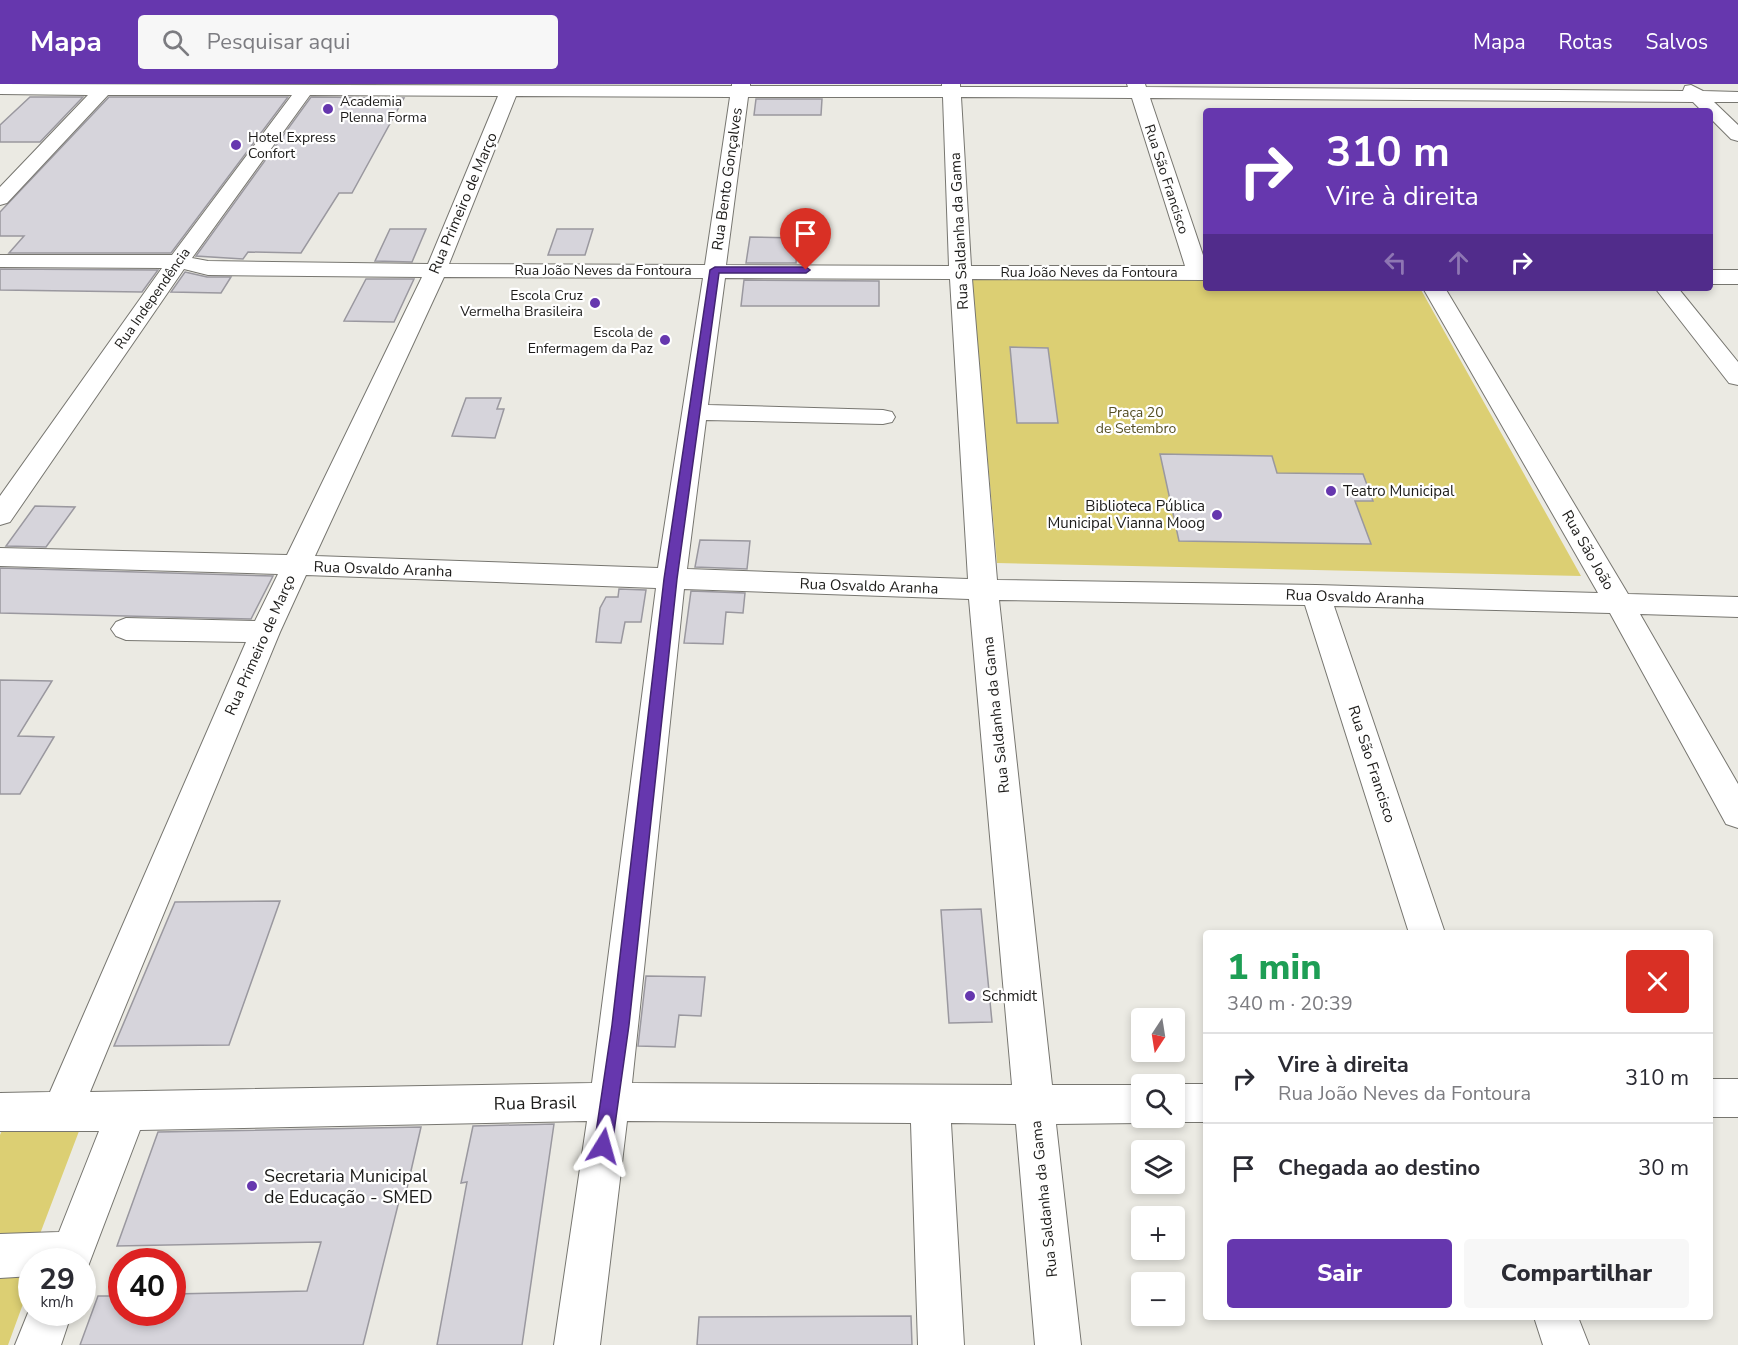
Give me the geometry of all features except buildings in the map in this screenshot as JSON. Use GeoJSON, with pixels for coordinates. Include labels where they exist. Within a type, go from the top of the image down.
{"type":"FeatureCollection","features":[{"type":"Feature","properties":{"kind":"street"},"geometry":{"type":"LineString","coordinates":[[0,199],[106,86]]}},
{"type":"Feature","properties":{"kind":"street"},"geometry":{"type":"LineString","coordinates":[[0,89],[106,86],[1320,88],[1692,90],[1738,97]]}},
{"type":"Feature","properties":{"kind":"street","name":"Rua Independência"},"geometry":{"type":"LineString","coordinates":[[0,516],[179,262],[307,87]]}},
{"type":"Feature","properties":{"kind":"street","name":"Rua Primeiro de Março"},"geometry":{"type":"LineString","coordinates":[[62,1112],[265,632],[436,270],[511,88]]}},
{"type":"Feature","properties":{"kind":"street","name":"Rua Bento Gonçalves"},"geometry":{"type":"LineString","coordinates":[[577,1345],[620,1025],[670,579],[740,88]]}},
{"type":"Feature","properties":{"kind":"street","name":"Rua São Francisco"},"geometry":{"type":"LineString","coordinates":[[1138,88],[1202,273]]}},
{"type":"Feature","properties":{"kind":"street"},"geometry":{"type":"LineString","coordinates":[[1320,88],[1330,108]]}},
{"type":"Feature","properties":{"kind":"street","name":"Rua Saldanha da Gama"},"geometry":{"type":"LineString","coordinates":[[951,89],[960,271],[983,590],[1058,1345]]}},
{"type":"Feature","properties":{"kind":"street"},"geometry":{"type":"LineString","coordinates":[[1509,89],[1524,108]]}},
{"type":"Feature","properties":{"kind":"street"},"geometry":{"type":"LineString","coordinates":[[1692,90],[1710,108]]}},
{"type":"Feature","properties":{"kind":"street"},"geometry":{"type":"LineString","coordinates":[[1713,111],[1738,135]]}},
{"type":"Feature","properties":{"kind":"street","name":"Rua João Neves da Fontoura"},"geometry":{"type":"LineString","coordinates":[[0,261],[179,262],[208,268],[1202,273]]}},
{"type":"Feature","properties":{"kind":"street"},"geometry":{"type":"LineString","coordinates":[[1713,277],[1738,277]]}},
{"type":"Feature","properties":{"kind":"street","name":"Rua São João"},"geometry":{"type":"LineString","coordinates":[[1436,291],[1620,605],[1738,814]]}},
{"type":"Feature","properties":{"kind":"street"},"geometry":{"type":"LineString","coordinates":[[1668,291],[1738,378]]}},
{"type":"Feature","properties":{"kind":"street"},"geometry":{"type":"LineString","coordinates":[[694,412],[883,417]]}},
{"type":"Feature","properties":{"kind":"street","name":"Rua Osvaldo Aranha"},"geometry":{"type":"LineString","coordinates":[[0,557],[983,590],[1316,595],[1738,607]]}},
{"type":"Feature","properties":{"kind":"street","name":"Rua São Francisco"},"geometry":{"type":"LineString","coordinates":[[1316,595],[1426,930]]}},
{"type":"Feature","properties":{"kind":"street"},"geometry":{"type":"LineString","coordinates":[[126,629],[265,632]]}},
{"type":"Feature","properties":{"kind":"street"},"geometry":{"type":"LineString","coordinates":[[1713,1098],[1738,1098]]}},
{"type":"Feature","properties":{"kind":"street","name":"Rua Brasil"},"geometry":{"type":"LineString","coordinates":[[0,1112],[126,1113],[609,1102],[930,1106],[1131,1104]]}},
{"type":"Feature","properties":{"kind":"street"},"geometry":{"type":"LineString","coordinates":[[1185,1103],[1203,1103]]}},
{"type":"Feature","properties":{"kind":"street"},"geometry":{"type":"LineString","coordinates":[[930,1106],[941,1345]]}},
{"type":"Feature","properties":{"kind":"street"},"geometry":{"type":"LineString","coordinates":[[74,1248],[126,1113]]}},
{"type":"Feature","properties":{"kind":"street"},"geometry":{"type":"LineString","coordinates":[[0,1256],[18,1256]]}},
{"type":"Feature","properties":{"kind":"street"},"geometry":{"type":"LineString","coordinates":[[1557,1320],[1566,1345]]}},
{"type":"Feature","properties":{"kind":"street"},"geometry":{"type":"LineString","coordinates":[[39,1345],[46,1326]]}},
{"type":"Feature","properties":{"kind":"green space","name":"Praça 20 de Setembro"},"geometry":{"type":"Polygon","coordinates":[[[971,273],[1203,274],[1203,291],[1422,291],[1581,576],[997,563],[971,273]]]}},
{"type":"Feature","properties":{"kind":"green space"},"geometry":{"type":"Polygon","coordinates":[[[84,1118],[35,1247],[0,1248],[0,1135],[6,1121],[84,1118]]]}},
{"type":"Feature","properties":{"kind":"green space"},"geometry":{"type":"Polygon","coordinates":[[[18,1272],[18,1318],[8,1345],[0,1345],[0,1273],[18,1272]]]}},
{"type":"Feature","properties":{"kind":"place","name":"Academia Plenna Forma"},"geometry":{"type":"Point","coordinates":[328,109]}},
{"type":"Feature","properties":{"kind":"place","name":"Hotel Express Confort"},"geometry":{"type":"Point","coordinates":[236,145]}},
{"type":"Feature","properties":{"kind":"place","name":"Escola Cruz Vermelha Brasileira"},"geometry":{"type":"Point","coordinates":[595,303]}},
{"type":"Feature","properties":{"kind":"place","name":"Escola de Enfermagem da Paz"},"geometry":{"type":"Point","coordinates":[665,340]}},
{"type":"Feature","properties":{"kind":"place","name":"Teatro Municipal"},"geometry":{"type":"Point","coordinates":[1331,491]}},
{"type":"Feature","properties":{"kind":"place","name":"Biblioteca Pública Municipal Vianna Moog"},"geometry":{"type":"Point","coordinates":[1217,515]}},
{"type":"Feature","properties":{"kind":"place","name":"Schmidt"},"geometry":{"type":"Point","coordinates":[970,996]}},
{"type":"Feature","properties":{"kind":"place","name":"Secretaria Municipal de Educação - SMED"},"geometry":{"type":"Point","coordinates":[252,1186]}},
{"type":"Feature","properties":{"kind":"route"},"geometry":{"type":"LineString","coordinates":[[603,1146],[620,1025],[670,579],[715,270],[806,270]]}}]}
